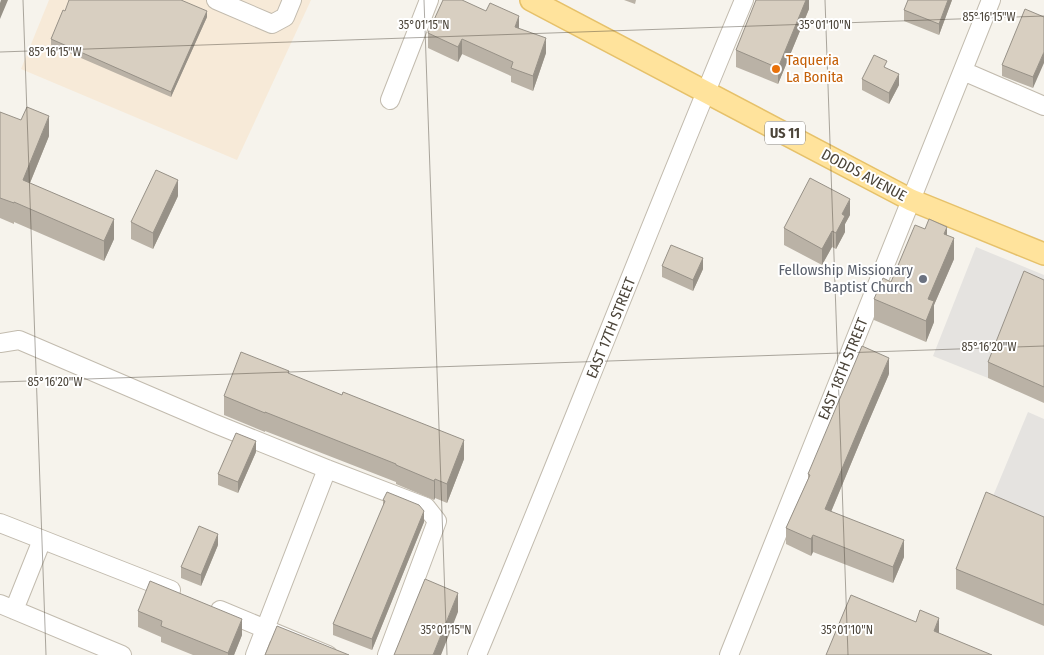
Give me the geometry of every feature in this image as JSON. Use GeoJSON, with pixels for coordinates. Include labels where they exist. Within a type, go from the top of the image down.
{"type":"FeatureCollection","features":[{"type":"Feature","properties":{"kind":"main road","name":"DODDS AVENUE"},"geometry":{"type":"LineString","coordinates":[[532,0],[911,200],[1044,254]]}},
{"type":"Feature","properties":{"kind":"street"},"geometry":{"type":"LineString","coordinates":[[216,0],[272,24],[285,18],[292,0]]}},
{"type":"Feature","properties":{"kind":"street"},"geometry":{"type":"LineString","coordinates":[[390,100],[429,0]]}},
{"type":"Feature","properties":{"kind":"street","name":"EAST 17TH STREET"},"geometry":{"type":"LineString","coordinates":[[478,655],[744,0]]}},
{"type":"Feature","properties":{"kind":"street","name":"EAST 18TH STREET"},"geometry":{"type":"LineString","coordinates":[[728,655],[991,0]]}},
{"type":"Feature","properties":{"kind":"street"},"geometry":{"type":"LineString","coordinates":[[963,71],[1044,106]]}},
{"type":"Feature","properties":{"kind":"street"},"geometry":{"type":"LineString","coordinates":[[0,343],[19,340],[327,469],[426,507],[437,521],[387,655]]}},
{"type":"Feature","properties":{"kind":"street"},"geometry":{"type":"LineString","coordinates":[[255,655],[327,469]]}},
{"type":"Feature","properties":{"kind":"street"},"geometry":{"type":"LineString","coordinates":[[0,523],[186,596]]}},
{"type":"Feature","properties":{"kind":"street"},"geometry":{"type":"LineString","coordinates":[[42,540],[7,607],[122,655]]}},
{"type":"Feature","properties":{"kind":"street"},"geometry":{"type":"LineString","coordinates":[[204,604],[267,628],[328,655]]}},
{"type":"Feature","properties":{"kind":"shaded area"},"geometry":{"type":"Polygon","coordinates":[[[49,0],[311,0],[237,160],[21,69],[49,0]]]}},
{"type":"Feature","properties":{"kind":"shaded area"},"geometry":{"type":"Polygon","coordinates":[[[976,247],[1044,275],[1044,296],[988,378],[933,356],[976,247]]]}},
{"type":"Feature","properties":{"kind":"shaded area"},"geometry":{"type":"Polygon","coordinates":[[[1028,412],[1044,419],[1044,537],[986,513],[1028,412]]]}},
{"type":"Feature","properties":{"kind":"building"},"geometry":{"type":"Polygon","coordinates":[[[69,0],[181,0],[207,11],[171,92],[51,39],[69,0]]]}},
{"type":"Feature","properties":{"kind":"building"},"geometry":{"type":"Polygon","coordinates":[[[443,0],[462,0],[486,11],[490,3],[519,16],[515,27],[546,38],[533,76],[511,68],[513,62],[462,39],[458,47],[428,33],[443,0]]]}},
{"type":"Feature","properties":{"kind":"building"},"geometry":{"type":"Polygon","coordinates":[[[756,0],[806,0],[778,68],[736,50],[756,0]]]}},
{"type":"Feature","properties":{"kind":"building"},"geometry":{"type":"Polygon","coordinates":[[[908,0],[948,0],[939,24],[904,10],[908,0]]]}},
{"type":"Feature","properties":{"kind":"building"},"geometry":{"type":"Polygon","coordinates":[[[1025,9],[1044,17],[1044,52],[1033,77],[1002,65],[1025,9]]]}},
{"type":"Feature","properties":{"kind":"building"},"geometry":{"type":"Polygon","coordinates":[[[874,55],[887,61],[884,67],[899,74],[889,93],[862,79],[874,55]]]}},
{"type":"Feature","properties":{"kind":"building"},"geometry":{"type":"Polygon","coordinates":[[[27,107],[49,116],[23,180],[114,219],[104,241],[14,202],[0,198],[0,112],[21,120],[27,107]]]}},
{"type":"Feature","properties":{"kind":"building"},"geometry":{"type":"Polygon","coordinates":[[[156,170],[178,180],[153,233],[131,222],[156,170]]]}},
{"type":"Feature","properties":{"kind":"building"},"geometry":{"type":"Polygon","coordinates":[[[810,178],[850,199],[842,214],[845,216],[836,233],[832,231],[822,249],[784,228],[810,178]]]}},
{"type":"Feature","properties":{"kind":"building","name":"Fellowship Missionary Baptist Church"},"geometry":{"type":"Polygon","coordinates":[[[929,219],[947,227],[944,234],[954,238],[928,299],[934,301],[926,321],[874,299],[883,278],[891,282],[915,225],[925,229],[929,219]]]}},
{"type":"Feature","properties":{"kind":"building"},"geometry":{"type":"Polygon","coordinates":[[[671,245],[703,258],[693,280],[662,266],[671,245]]]}},
{"type":"Feature","properties":{"kind":"building"},"geometry":{"type":"Polygon","coordinates":[[[1024,271],[1044,280],[1044,387],[988,362],[1024,271]]]}},
{"type":"Feature","properties":{"kind":"building"},"geometry":{"type":"Polygon","coordinates":[[[862,346],[889,358],[825,509],[904,540],[893,567],[813,535],[811,539],[786,528],[810,475],[808,474],[862,346]]]}},
{"type":"Feature","properties":{"kind":"building"},"geometry":{"type":"Polygon","coordinates":[[[241,352],[342,395],[343,392],[464,440],[447,484],[435,479],[434,481],[396,464],[224,396],[241,352]]]}},
{"type":"Feature","properties":{"kind":"building"},"geometry":{"type":"Polygon","coordinates":[[[236,433],[256,441],[238,482],[218,474],[236,433]]]}},
{"type":"Feature","properties":{"kind":"building"},"geometry":{"type":"Polygon","coordinates":[[[387,492],[419,505],[424,511],[372,639],[333,624],[385,501],[383,500],[387,492]]]}},
{"type":"Feature","properties":{"kind":"building"},"geometry":{"type":"Polygon","coordinates":[[[986,492],[1044,517],[1044,605],[956,569],[986,492]]]}},
{"type":"Feature","properties":{"kind":"building"},"geometry":{"type":"Polygon","coordinates":[[[199,526],[218,534],[201,575],[181,567],[199,526]]]}},
{"type":"Feature","properties":{"kind":"building"},"geometry":{"type":"Polygon","coordinates":[[[425,579],[458,593],[433,655],[394,655],[425,579]]]}},
{"type":"Feature","properties":{"kind":"building"},"geometry":{"type":"Polygon","coordinates":[[[150,581],[242,619],[228,653],[161,626],[162,621],[138,611],[150,581]]]}},
{"type":"Feature","properties":{"kind":"building"},"geometry":{"type":"Polygon","coordinates":[[[851,595],[916,622],[920,610],[939,618],[934,631],[992,655],[826,655],[851,595]]]}},
{"type":"Feature","properties":{"kind":"building"},"geometry":{"type":"Polygon","coordinates":[[[277,626],[349,655],[265,655],[277,626]]]}},
{"type":"Feature","properties":{"kind":"place","name":"Taqueria La Bonita"},"geometry":{"type":"Point","coordinates":[776,69]}},
{"type":"Feature","properties":{"kind":"place","name":"Fellowship Missionary Baptist Church"},"geometry":{"type":"Point","coordinates":[923,279]}}]}
